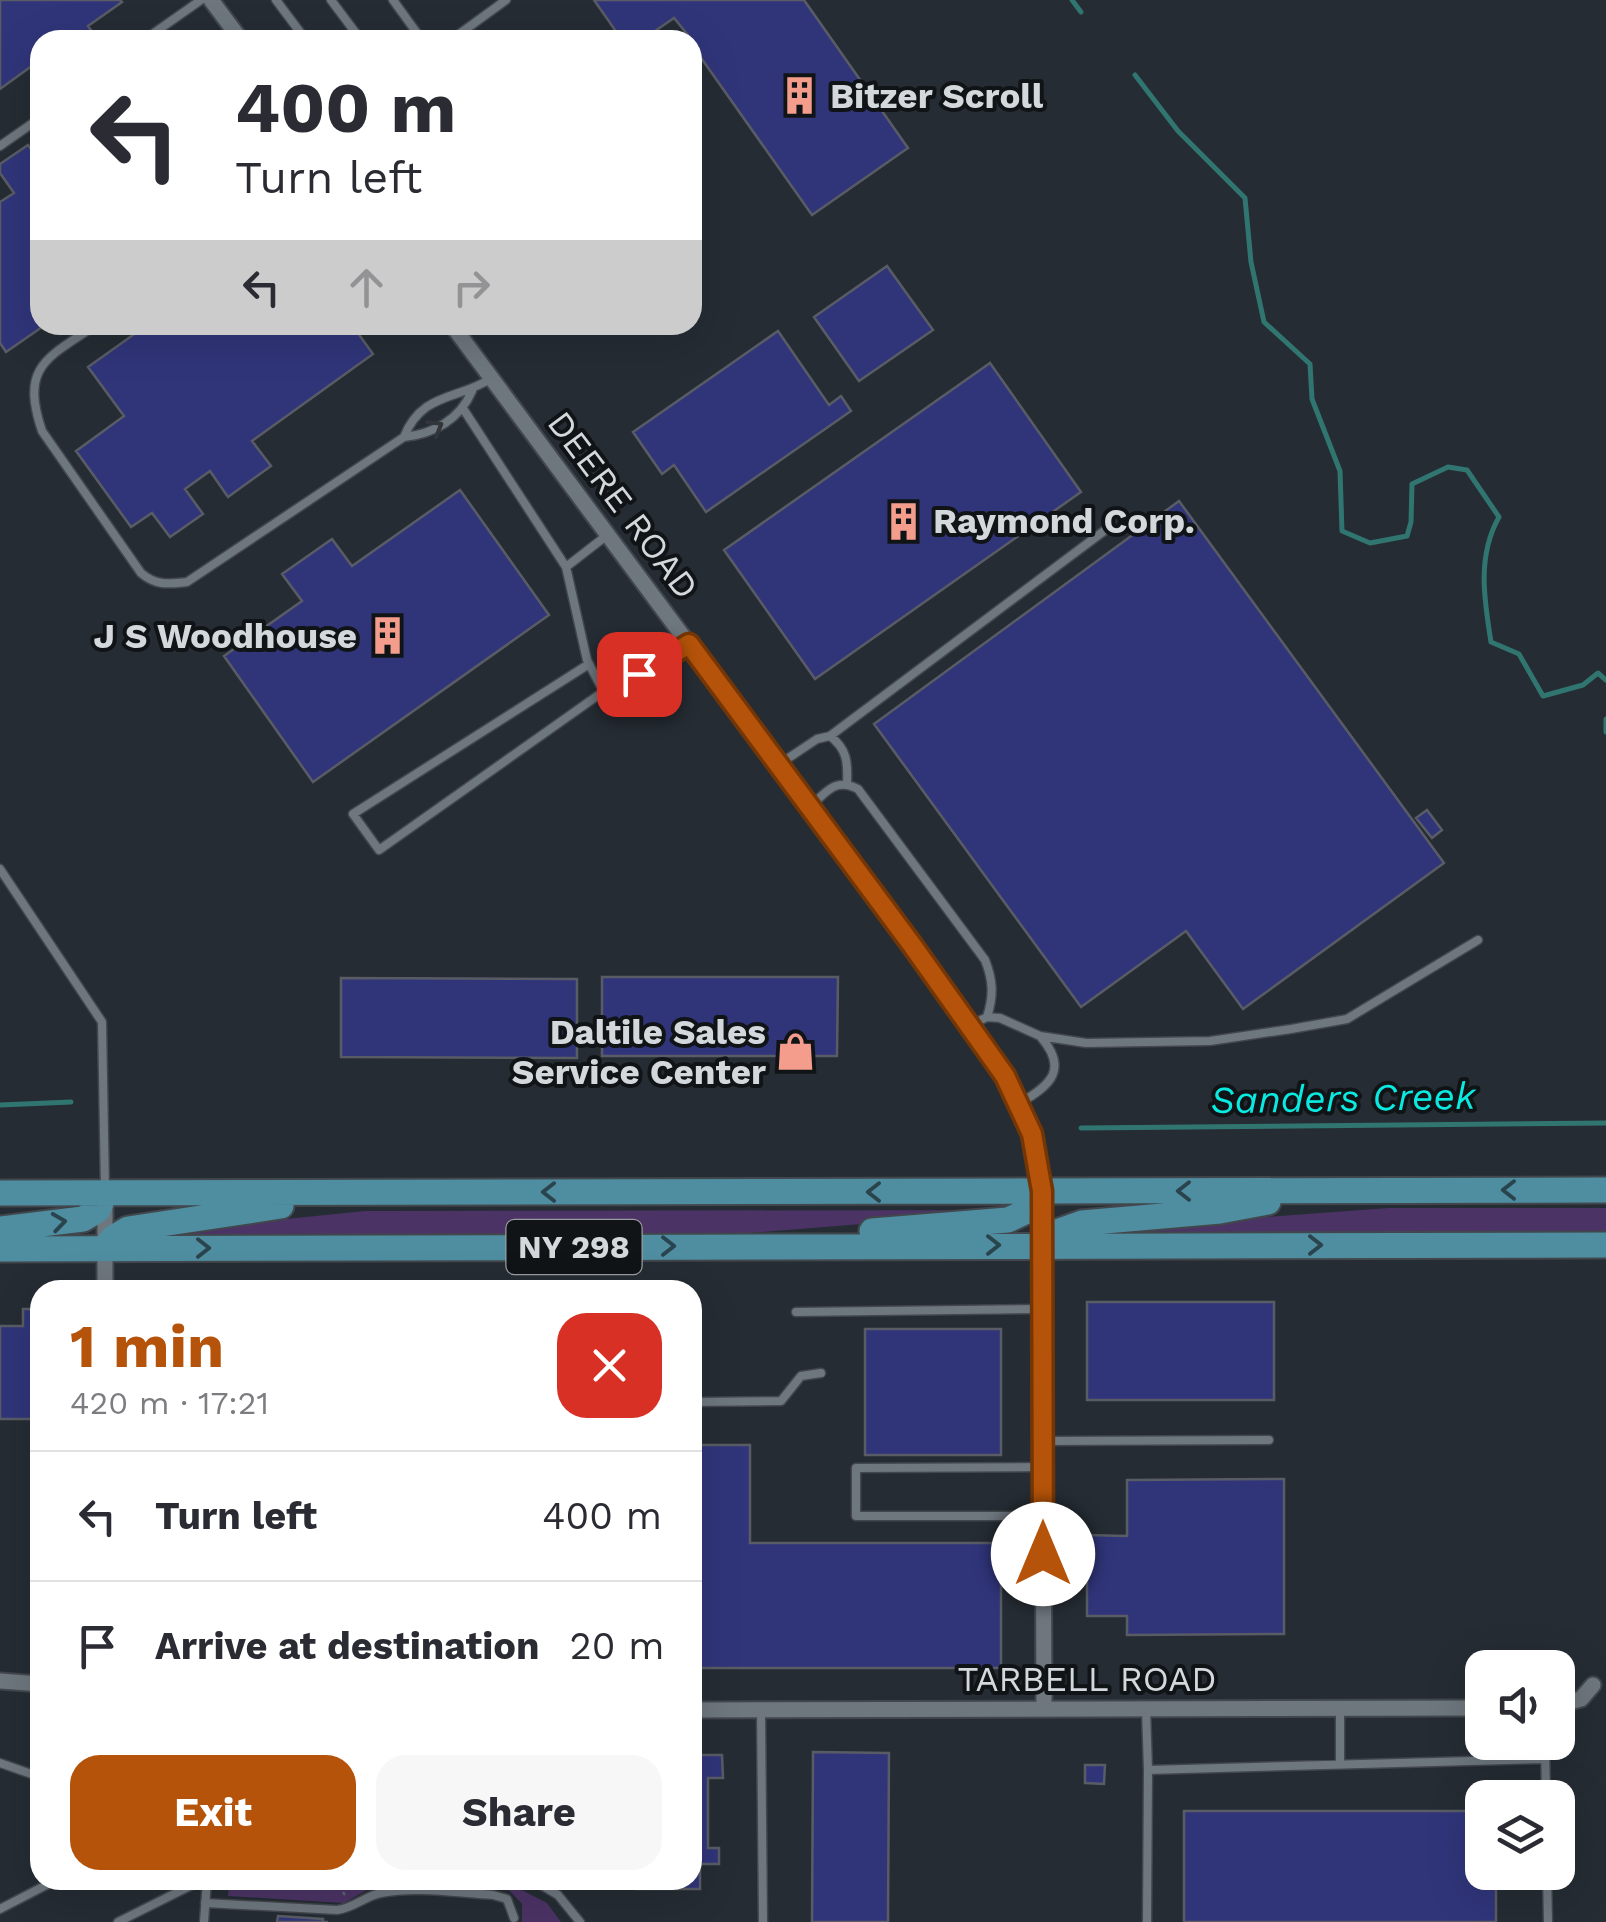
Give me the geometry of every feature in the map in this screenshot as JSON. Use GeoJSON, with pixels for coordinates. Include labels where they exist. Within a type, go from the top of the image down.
{"type":"FeatureCollection","features":[{"type":"Feature","properties":{"kind":"main road"},"geometry":{"type":"LineString","coordinates":[[1042,1245],[1051,1234],[1082,1222],[1220,1211],[1339,1190]]}},
{"type":"Feature","properties":{"kind":"main road","name":"NY 298"},"geometry":{"type":"LineString","coordinates":[[0,1193],[1606,1190]]}},
{"type":"Feature","properties":{"kind":"main road"},"geometry":{"type":"LineString","coordinates":[[758,1246],[1008,1220],[1029,1210],[1042,1191]]}},
{"type":"Feature","properties":{"kind":"main road"},"geometry":{"type":"LineString","coordinates":[[105,1248],[128,1229],[371,1193]]}},
{"type":"Feature","properties":{"kind":"main road"},"geometry":{"type":"LineString","coordinates":[[0,1229],[83,1219],[98,1210],[105,1194]]}},
{"type":"Feature","properties":{"kind":"main road","name":"NY 298"},"geometry":{"type":"LineString","coordinates":[[0,1249],[1606,1245]]}},
{"type":"Feature","properties":{"kind":"street"},"geometry":{"type":"LineString","coordinates":[[212,0],[234,30]]}},
{"type":"Feature","properties":{"kind":"street","name":"DEERE ROAD"},"geometry":{"type":"LineString","coordinates":[[460,335],[810,808],[969,1026],[1020,1103],[1032,1134],[1042,1191],[1044,1709]]}},
{"type":"Feature","properties":{"kind":"street"},"geometry":{"type":"LineString","coordinates":[[105,1194],[106,1280]]}},
{"type":"Feature","properties":{"kind":"street"},"geometry":{"type":"LineString","coordinates":[[0,1681],[30,1683]]}},
{"type":"Feature","properties":{"kind":"street"},"geometry":{"type":"LineString","coordinates":[[1575,1701],[1593,1685]]}},
{"type":"Feature","properties":{"kind":"street","name":"TARBELL ROAD"},"geometry":{"type":"LineString","coordinates":[[702,1710],[1465,1708]]}},
{"type":"Feature","properties":{"kind":"lane"},"geometry":{"type":"LineString","coordinates":[[158,30],[201,0]]}},
{"type":"Feature","properties":{"kind":"lane"},"geometry":{"type":"LineString","coordinates":[[276,0],[298,30]]}},
{"type":"Feature","properties":{"kind":"lane"},"geometry":{"type":"LineString","coordinates":[[331,0],[354,30]]}},
{"type":"Feature","properties":{"kind":"lane"},"geometry":{"type":"LineString","coordinates":[[392,0],[414,30]]}},
{"type":"Feature","properties":{"kind":"lane"},"geometry":{"type":"LineString","coordinates":[[465,30],[506,0]]}},
{"type":"Feature","properties":{"kind":"lane"},"geometry":{"type":"LineString","coordinates":[[0,146],[30,125]]}},
{"type":"Feature","properties":{"kind":"lane"},"geometry":{"type":"LineString","coordinates":[[81,335],[38,369],[34,409],[42,432],[141,573],[151,582],[168,584],[187,582],[404,437],[426,435],[464,410],[472,392],[492,378]]}},
{"type":"Feature","properties":{"kind":"lane"},"geometry":{"type":"LineString","coordinates":[[404,437],[412,418],[451,393],[472,392]]}},
{"type":"Feature","properties":{"kind":"lane"},"geometry":{"type":"LineString","coordinates":[[464,410],[566,567],[588,664],[600,685],[614,688],[689,644]]}},
{"type":"Feature","properties":{"kind":"lane"},"geometry":{"type":"LineString","coordinates":[[778,765],[816,739],[830,736],[1108,528]]}},
{"type":"Feature","properties":{"kind":"lane"},"geometry":{"type":"LineString","coordinates":[[566,567],[608,535]]}},
{"type":"Feature","properties":{"kind":"lane"},"geometry":{"type":"LineString","coordinates":[[588,664],[353,814],[379,850],[608,688]]}},
{"type":"Feature","properties":{"kind":"lane"},"geometry":{"type":"LineString","coordinates":[[830,736],[842,745],[848,764],[847,783]]}},
{"type":"Feature","properties":{"kind":"lane"},"geometry":{"type":"LineString","coordinates":[[810,808],[833,786],[847,783],[858,789],[984,960],[992,978],[988,1017]]}},
{"type":"Feature","properties":{"kind":"lane"},"geometry":{"type":"LineString","coordinates":[[0,869],[102,1022],[105,1194]]}},
{"type":"Feature","properties":{"kind":"lane"},"geometry":{"type":"LineString","coordinates":[[969,1026],[988,1017],[1000,1018],[1040,1036],[1086,1044],[1210,1041],[1347,1018],[1478,940]]}},
{"type":"Feature","properties":{"kind":"lane"},"geometry":{"type":"LineString","coordinates":[[1020,1103],[1044,1089],[1054,1075],[1052,1050],[1040,1036]]}},
{"type":"Feature","properties":{"kind":"lane"},"geometry":{"type":"LineString","coordinates":[[796,1312],[1042,1309]]}},
{"type":"Feature","properties":{"kind":"lane"},"geometry":{"type":"LineString","coordinates":[[702,1402],[781,1402],[801,1376],[821,1373]]}},
{"type":"Feature","properties":{"kind":"lane"},"geometry":{"type":"LineString","coordinates":[[1043,1442],[1270,1440]]}},
{"type":"Feature","properties":{"kind":"lane"},"geometry":{"type":"LineString","coordinates":[[1043,1467],[856,1468],[856,1516],[1043,1516]]}},
{"type":"Feature","properties":{"kind":"lane"},"geometry":{"type":"LineString","coordinates":[[1340,1708],[1340,1764]]}},
{"type":"Feature","properties":{"kind":"lane"},"geometry":{"type":"LineString","coordinates":[[1146,1709],[1147,1922]]}},
{"type":"Feature","properties":{"kind":"lane"},"geometry":{"type":"LineString","coordinates":[[761,1710],[763,1922]]}},
{"type":"Feature","properties":{"kind":"lane"},"geometry":{"type":"LineString","coordinates":[[1148,1770],[1504,1760]]}},
{"type":"Feature","properties":{"kind":"lane"},"geometry":{"type":"LineString","coordinates":[[0,1763],[30,1773]]}},
{"type":"Feature","properties":{"kind":"lane"},"geometry":{"type":"LineString","coordinates":[[0,1909],[37,1890]]}},
{"type":"Feature","properties":{"kind":"lane"},"geometry":{"type":"LineString","coordinates":[[118,1922],[184,1890]]}},
{"type":"Feature","properties":{"kind":"lane"},"geometry":{"type":"LineString","coordinates":[[204,1890],[204,1922]]}},
{"type":"Feature","properties":{"kind":"lane"},"geometry":{"type":"LineString","coordinates":[[205,1904],[350,1908],[375,1893],[401,1890],[493,1894],[507,1899],[514,1918]]}},
{"type":"Feature","properties":{"kind":"lane"},"geometry":{"type":"LineString","coordinates":[[548,1890],[580,1922]]}},
{"type":"Feature","properties":{"kind":"lane"},"geometry":{"type":"LineString","coordinates":[[1547,1890],[1548,1922]]}},
{"type":"Feature","properties":{"kind":"path"},"geometry":{"type":"LineString","coordinates":[[342,1890],[350,1908]]}},
{"type":"Feature","properties":{"kind":"shaded area"},"geometry":{"type":"Polygon","coordinates":[[[1388,1208],[1606,1208],[1606,1233],[1089,1235],[1089,1230],[1388,1208]]]}},
{"type":"Feature","properties":{"kind":"shaded area"},"geometry":{"type":"Polygon","coordinates":[[[1001,1210],[710,1236],[148,1236],[365,1211],[1001,1210]]]}},
{"type":"Feature","properties":{"kind":"shaded area"},"geometry":{"type":"Polygon","coordinates":[[[228,1890],[367,1890],[344,1903],[228,1896],[228,1890]]]}},
{"type":"Feature","properties":{"kind":"shaded area"},"geometry":{"type":"Polygon","coordinates":[[[509,1890],[522,1890],[547,1903],[561,1922],[522,1922],[522,1904],[509,1890]]]}},
{"type":"Feature","properties":{"kind":"building"},"geometry":{"type":"Polygon","coordinates":[[[0,0],[122,2],[88,26],[91,30],[30,30],[30,67],[0,89],[0,0]]]}},
{"type":"Feature","properties":{"kind":"building","name":"Bitzer Scroll"},"geometry":{"type":"Polygon","coordinates":[[[594,0],[804,0],[908,148],[812,215],[702,59],[702,30],[684,30],[674,18],[657,30],[615,30],[594,0]]]}},
{"type":"Feature","properties":{"kind":"building"},"geometry":{"type":"Polygon","coordinates":[[[28,145],[30,148],[31,335],[6,352],[0,343],[0,202],[14,193],[0,173],[0,164],[28,145]]]}},
{"type":"Feature","properties":{"kind":"building"},"geometry":{"type":"Polygon","coordinates":[[[887,266],[933,330],[859,381],[814,317],[887,266]]]}},
{"type":"Feature","properties":{"kind":"building"},"geometry":{"type":"Polygon","coordinates":[[[778,331],[829,405],[841,396],[851,411],[706,512],[674,465],[662,474],[633,432],[778,331]]]}},
{"type":"Feature","properties":{"kind":"building"},"geometry":{"type":"Polygon","coordinates":[[[133,335],[359,335],[373,354],[252,441],[271,466],[228,497],[210,471],[185,489],[203,514],[170,537],[152,513],[131,527],[76,451],[124,416],[88,367],[133,335]]]}},
{"type":"Feature","properties":{"kind":"building","name":"Raymond Corp."},"geometry":{"type":"Polygon","coordinates":[[[990,363],[1081,492],[815,679],[724,550],[990,363]]]}},
{"type":"Feature","properties":{"kind":"building","name":"J S Woodhouse"},"geometry":{"type":"Polygon","coordinates":[[[460,490],[549,615],[313,782],[224,656],[302,601],[282,574],[332,539],[352,566],[460,490]]]}},
{"type":"Feature","properties":{"kind":"building"},"geometry":{"type":"Polygon","coordinates":[[[1179,501],[1444,863],[1243,1009],[1186,931],[1081,1007],[874,724],[1179,501]]]}},
{"type":"Feature","properties":{"kind":"building"},"geometry":{"type":"Polygon","coordinates":[[[1427,810],[1442,830],[1432,838],[1416,818],[1427,810]]]}},
{"type":"Feature","properties":{"kind":"building"},"geometry":{"type":"Polygon","coordinates":[[[602,977],[838,977],[837,1056],[602,1056],[602,977]]]}},
{"type":"Feature","properties":{"kind":"building"},"geometry":{"type":"Polygon","coordinates":[[[341,978],[577,979],[577,1058],[341,1057],[341,978]]]}},
{"type":"Feature","properties":{"kind":"building"},"geometry":{"type":"Polygon","coordinates":[[[1087,1302],[1274,1302],[1274,1400],[1087,1400],[1087,1302]]]}},
{"type":"Feature","properties":{"kind":"building"},"geometry":{"type":"Polygon","coordinates":[[[23,1309],[30,1309],[30,1419],[0,1419],[0,1326],[23,1326],[23,1309]]]}},
{"type":"Feature","properties":{"kind":"building"},"geometry":{"type":"Polygon","coordinates":[[[865,1329],[1001,1329],[1001,1455],[865,1455],[865,1329]]]}},
{"type":"Feature","properties":{"kind":"building"},"geometry":{"type":"Polygon","coordinates":[[[702,1445],[750,1445],[750,1543],[1001,1543],[1001,1668],[702,1668],[702,1445]]]}},
{"type":"Feature","properties":{"kind":"building"},"geometry":{"type":"Polygon","coordinates":[[[1284,1479],[1284,1634],[1127,1635],[1127,1616],[1087,1616],[1087,1535],[1127,1536],[1127,1480],[1284,1479]]]}},
{"type":"Feature","properties":{"kind":"building"},"geometry":{"type":"Polygon","coordinates":[[[813,1752],[889,1753],[888,1922],[812,1922],[813,1752]]]}},
{"type":"Feature","properties":{"kind":"building"},"geometry":{"type":"Polygon","coordinates":[[[702,1755],[722,1755],[723,1778],[708,1778],[708,1848],[719,1848],[719,1864],[702,1864],[702,1755]]]}},
{"type":"Feature","properties":{"kind":"building"},"geometry":{"type":"Polygon","coordinates":[[[1085,1765],[1105,1765],[1104,1784],[1085,1783],[1085,1765]]]}},
{"type":"Feature","properties":{"kind":"building"},"geometry":{"type":"Polygon","coordinates":[[[1184,1811],[1465,1811],[1465,1890],[1496,1890],[1496,1922],[1184,1922],[1184,1811]]]}},
{"type":"Feature","properties":{"kind":"building"},"geometry":{"type":"Polygon","coordinates":[[[278,1916],[323,1919],[323,1922],[277,1922],[278,1916]]]}},
{"type":"Feature","properties":{"kind":"waterway"},"geometry":{"type":"LineString","coordinates":[[1072,0],[1081,12]]}},
{"type":"Feature","properties":{"kind":"waterway"},"geometry":{"type":"LineString","coordinates":[[1135,75],[1178,131],[1245,198],[1251,262],[1264,322],[1310,364],[1312,399],[1340,471],[1342,531],[1370,543],[1407,536],[1412,484],[1448,467],[1467,470],[1499,517],[1485,562],[1491,642],[1519,654],[1543,696],[1583,685],[1598,673],[1606,680]]}},
{"type":"Feature","properties":{"kind":"waterway"},"geometry":{"type":"LineString","coordinates":[[1606,719],[1606,732]]}},
{"type":"Feature","properties":{"kind":"waterway","name":"Sanders Creek"},"geometry":{"type":"LineString","coordinates":[[0,1105],[71,1102]]}},
{"type":"Feature","properties":{"kind":"waterway","name":"Sanders Creek"},"geometry":{"type":"LineString","coordinates":[[1081,1128],[1606,1123]]}},
{"type":"Feature","properties":{"kind":"place","name":"Bitzer Scroll"},"geometry":{"type":"Point","coordinates":[800,96]}},
{"type":"Feature","properties":{"kind":"place","name":"Raymond Corp."},"geometry":{"type":"Point","coordinates":[903,521]}},
{"type":"Feature","properties":{"kind":"place","name":"J S Woodhouse"},"geometry":{"type":"Point","coordinates":[387,636]}},
{"type":"Feature","properties":{"kind":"place","name":"Daltile Sales Service Center"},"geometry":{"type":"Point","coordinates":[796,1052]}},
{"type":"Feature","properties":{"kind":"route"},"geometry":{"type":"LineString","coordinates":[[639,674],[689,644],[912,945],[1005,1076],[1025,1112],[1042,1191],[1043,1554]]}}]}
